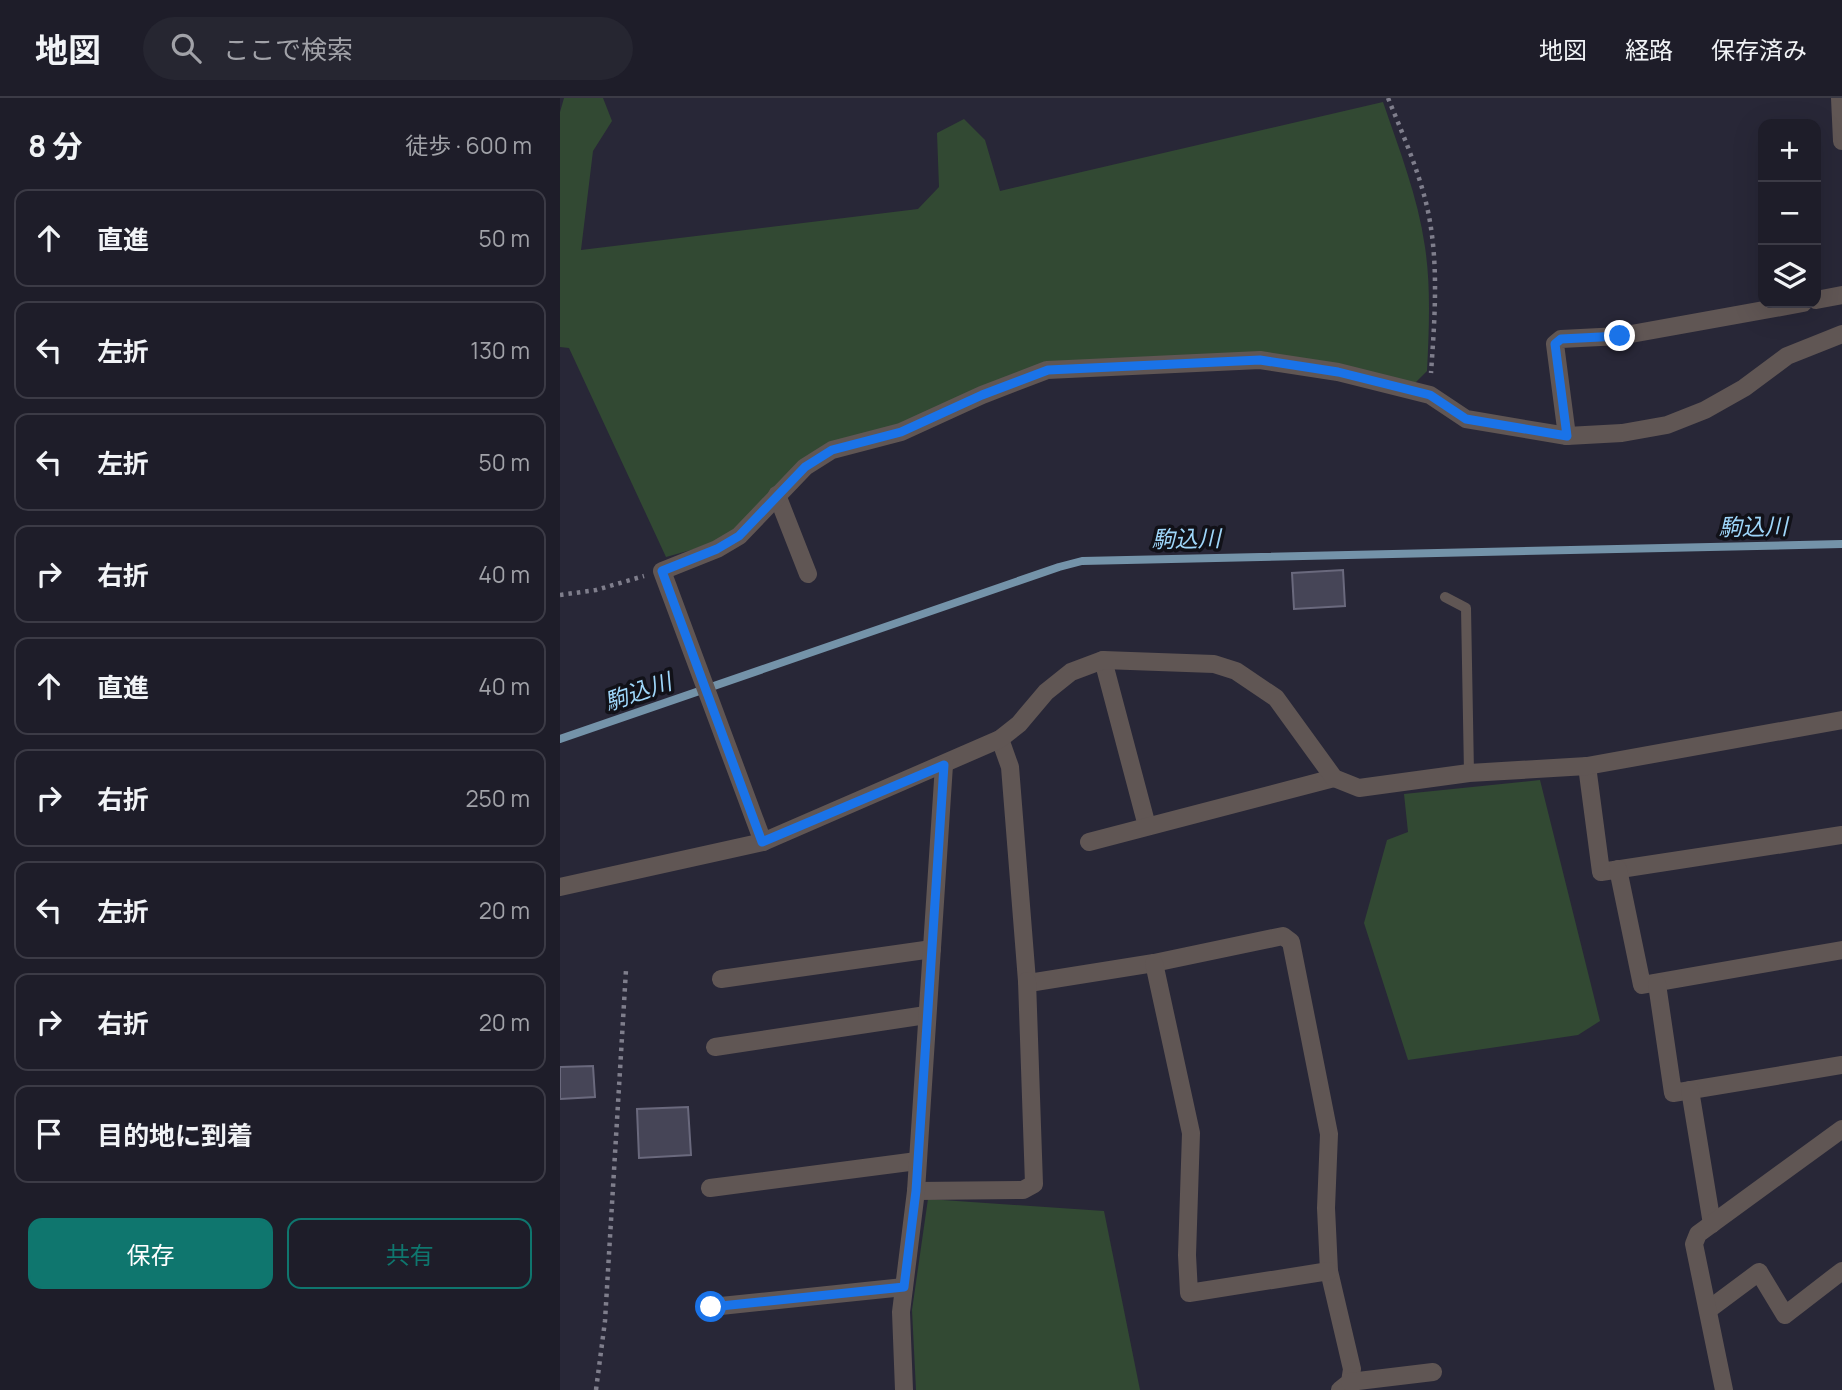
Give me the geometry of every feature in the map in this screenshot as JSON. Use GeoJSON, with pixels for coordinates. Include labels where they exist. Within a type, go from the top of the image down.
{"type":"FeatureCollection","features":[{"type":"Feature","properties":{"kind":"street"},"geometry":{"type":"LineString","coordinates":[[1840,98],[1842,141]]}},
{"type":"Feature","properties":{"kind":"street"},"geometry":{"type":"LineString","coordinates":[[1821,299],[1842,296]]}},
{"type":"Feature","properties":{"kind":"street"},"geometry":{"type":"LineString","coordinates":[[1567,436],[1555,344],[1561,339],[1620,336],[1774,308]]}},
{"type":"Feature","properties":{"kind":"street"},"geometry":{"type":"LineString","coordinates":[[762,842],[662,571],[717,549],[739,536],[805,467],[832,450],[901,432],[982,395],[1048,370],[1260,360],[1338,372],[1430,395],[1466,419],[1567,436],[1622,433],[1667,425],[1705,410],[1744,388],[1787,356],[1842,334]]}},
{"type":"Feature","properties":{"kind":"street"},"geometry":{"type":"LineString","coordinates":[[777,495],[808,573]]}},
{"type":"Feature","properties":{"kind":"street"},"geometry":{"type":"LineString","coordinates":[[1103,660],[1147,827]]}},
{"type":"Feature","properties":{"kind":"street"},"geometry":{"type":"LineString","coordinates":[[560,887],[762,842],[944,765],[1000,738],[1019,724],[1046,692],[1071,672],[1103,660],[1214,664],[1236,671],[1276,698],[1334,778],[1360,788],[1469,773],[1587,766],[1842,720]]}},
{"type":"Feature","properties":{"kind":"street"},"geometry":{"type":"LineString","coordinates":[[916,1191],[1023,1190],[1034,1184],[1027,981],[1010,767],[1000,738]]}},
{"type":"Feature","properties":{"kind":"street"},"geometry":{"type":"LineString","coordinates":[[904,1390],[901,1312],[916,1191],[944,765]]}},
{"type":"Feature","properties":{"kind":"street"},"geometry":{"type":"LineString","coordinates":[[1587,766],[1601,872],[1842,835]]}},
{"type":"Feature","properties":{"kind":"street"},"geometry":{"type":"LineString","coordinates":[[1088,842],[1334,778]]}},
{"type":"Feature","properties":{"kind":"street"},"geometry":{"type":"LineString","coordinates":[[1618,869],[1642,985],[1842,950]]}},
{"type":"Feature","properties":{"kind":"street"},"geometry":{"type":"LineString","coordinates":[[1027,981],[1035,982],[1154,963],[1283,936],[1291,942],[1329,1134],[1326,1208],[1329,1271],[1352,1369],[1345,1386]]}},
{"type":"Feature","properties":{"kind":"street"},"geometry":{"type":"LineString","coordinates":[[721,979],[932,948]]}},
{"type":"Feature","properties":{"kind":"street"},"geometry":{"type":"LineString","coordinates":[[1154,963],[1191,1133],[1187,1255],[1189,1293],[1329,1271]]}},
{"type":"Feature","properties":{"kind":"street"},"geometry":{"type":"LineString","coordinates":[[1657,984],[1673,1093],[1842,1065]]}},
{"type":"Feature","properties":{"kind":"street"},"geometry":{"type":"LineString","coordinates":[[715,1047],[926,1016]]}},
{"type":"Feature","properties":{"kind":"street"},"geometry":{"type":"LineString","coordinates":[[1690,1090],[1712,1224]]}},
{"type":"Feature","properties":{"kind":"street"},"geometry":{"type":"LineString","coordinates":[[1724,1390],[1694,1244],[1698,1234],[1842,1129]]}},
{"type":"Feature","properties":{"kind":"street"},"geometry":{"type":"LineString","coordinates":[[710,1188],[917,1161]]}},
{"type":"Feature","properties":{"kind":"street"},"geometry":{"type":"LineString","coordinates":[[1708,1310],[1759,1272],[1785,1315],[1842,1271]]}},
{"type":"Feature","properties":{"kind":"street"},"geometry":{"type":"LineString","coordinates":[[711,1307],[904,1287]]}},
{"type":"Feature","properties":{"kind":"street"},"geometry":{"type":"LineString","coordinates":[[1345,1386],[1433,1372]]}},
{"type":"Feature","properties":{"kind":"lane"},"geometry":{"type":"LineString","coordinates":[[1445,597],[1466,608],[1469,773]]}},
{"type":"Feature","properties":{"kind":"path"},"geometry":{"type":"LineString","coordinates":[[1388,98],[1424,196],[1433,247],[1434,322],[1430,395]]}},
{"type":"Feature","properties":{"kind":"path"},"geometry":{"type":"LineString","coordinates":[[560,595],[596,590],[662,571]]}},
{"type":"Feature","properties":{"kind":"path"},"geometry":{"type":"LineString","coordinates":[[596,1390],[605,1321],[626,970]]}},
{"type":"Feature","properties":{"kind":"green space"},"geometry":{"type":"Polygon","coordinates":[[[564,98],[603,98],[612,121],[593,151],[581,250],[918,209],[939,187],[937,133],[964,119],[985,140],[1000,191],[1383,102],[1422,228],[1429,293],[1427,371],[1414,384],[1342,367],[1048,362],[899,427],[856,436],[716,543],[666,557],[569,348],[560,347],[560,112],[564,98]]]}},
{"type":"Feature","properties":{"kind":"green space"},"geometry":{"type":"Polygon","coordinates":[[[1540,780],[1600,1021],[1578,1035],[1408,1060],[1364,923],[1387,840],[1408,832],[1404,794],[1540,780]]]}},
{"type":"Feature","properties":{"kind":"green space"},"geometry":{"type":"Polygon","coordinates":[[[928,1199],[1104,1211],[1140,1390],[916,1390],[912,1310],[928,1199]]]}},
{"type":"Feature","properties":{"kind":"building"},"geometry":{"type":"Polygon","coordinates":[[[1343,570],[1345,606],[1294,609],[1292,573],[1343,570]]]}},
{"type":"Feature","properties":{"kind":"building"},"geometry":{"type":"Polygon","coordinates":[[[593,1066],[595,1097],[560,1099],[560,1067],[593,1066]]]}},
{"type":"Feature","properties":{"kind":"building"},"geometry":{"type":"Polygon","coordinates":[[[688,1107],[691,1155],[639,1158],[637,1109],[688,1107]]]}},
{"type":"Feature","properties":{"kind":"waterway","name":"駒込川"},"geometry":{"type":"LineString","coordinates":[[560,739],[1082,561],[1842,544]]}},
{"type":"Feature","properties":{"kind":"route"},"geometry":{"type":"LineString","coordinates":[[711,1307],[904,1287],[916,1191],[944,765],[762,842],[662,571],[717,549],[739,536],[805,467],[832,450],[901,432],[982,395],[1048,370],[1260,360],[1338,372],[1430,395],[1466,419],[1567,436],[1555,344],[1561,339],[1620,336]]}}]}
